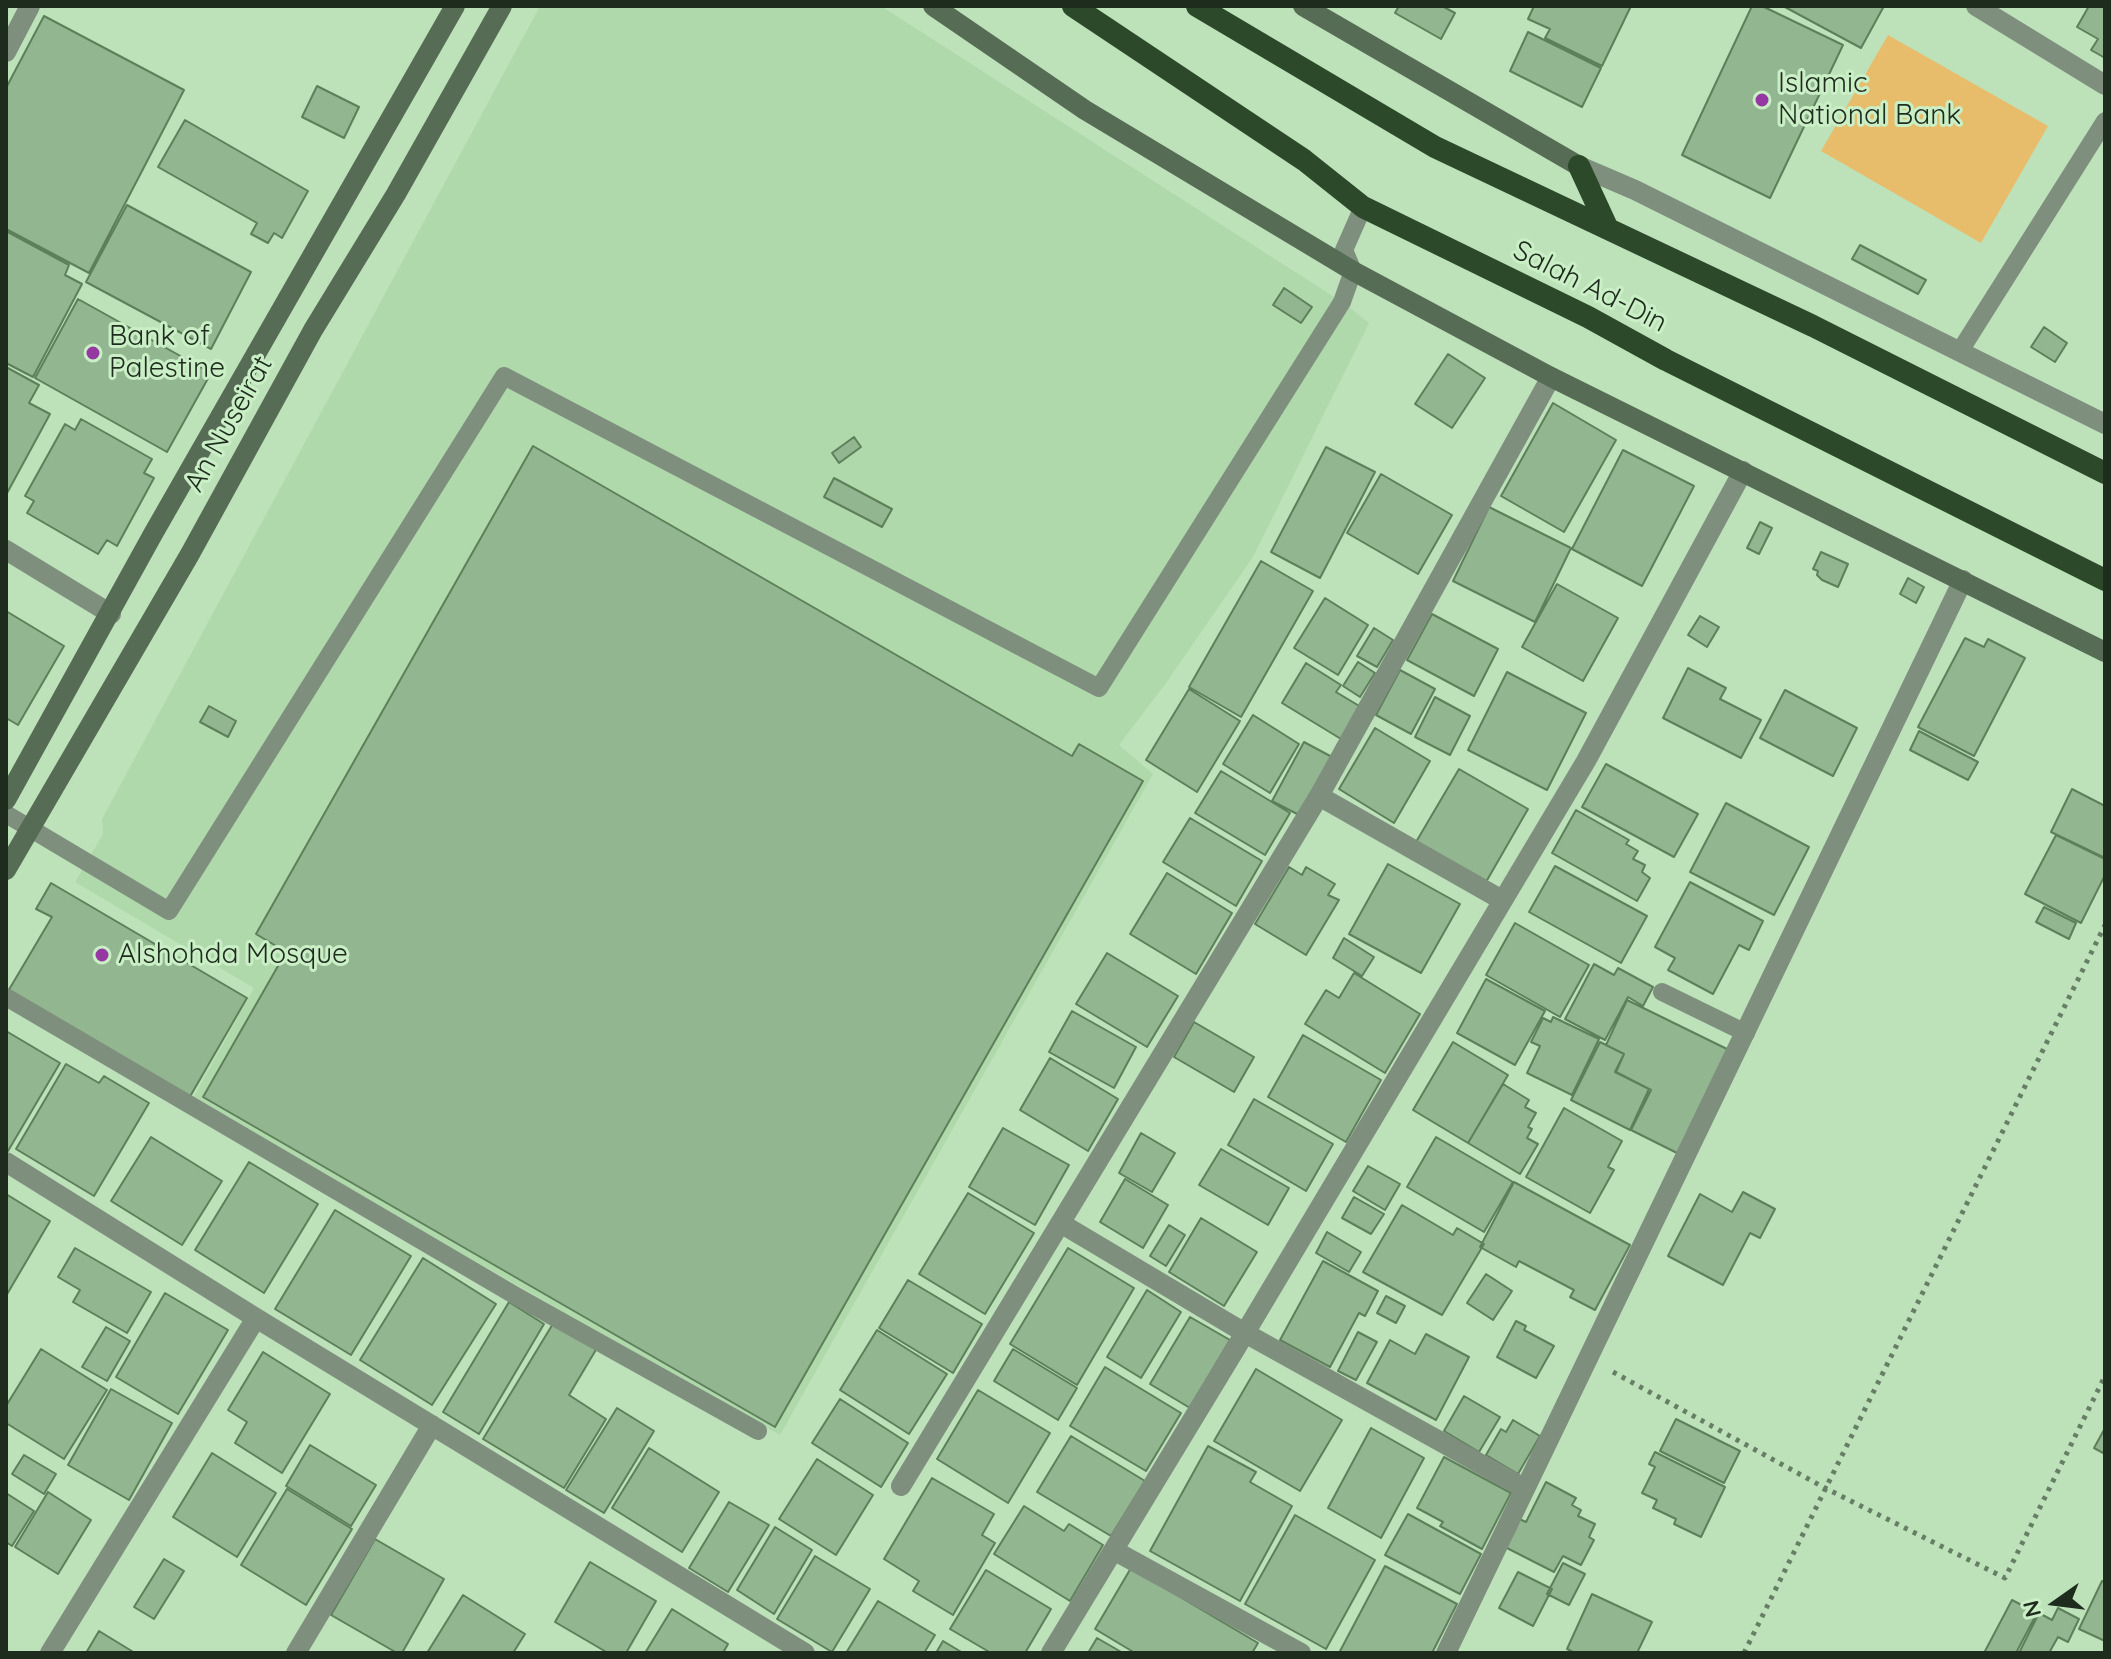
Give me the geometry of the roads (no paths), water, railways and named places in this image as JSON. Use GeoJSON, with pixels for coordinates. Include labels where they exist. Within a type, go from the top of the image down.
{"type":"FeatureCollection","features":[{"type":"Feature","properties":{"kind":"highway","name":"Salah Ad-Din"},"geometry":{"type":"LineString","coordinates":[[1073,6],[1304,160],[1363,207],[1588,317],[1666,360],[2105,580]]}},
{"type":"Feature","properties":{"kind":"highway","name":"Salah Ad-Din"},"geometry":{"type":"LineString","coordinates":[[1197,6],[1435,147],[1813,326],[2105,473]]}},
{"type":"Feature","properties":{"kind":"highway"},"geometry":{"type":"LineString","coordinates":[[1579,166],[1608,229]]}},
{"type":"Feature","properties":{"kind":"main road","name":"An Nuseirat"},"geometry":{"type":"LineString","coordinates":[[6,800],[153,534],[455,6]]}},
{"type":"Feature","properties":{"kind":"main road","name":"An Nuseirat"},"geometry":{"type":"LineString","coordinates":[[6,870],[190,554],[313,330],[396,194],[502,6]]}},
{"type":"Feature","properties":{"kind":"main road"},"geometry":{"type":"LineString","coordinates":[[933,6],[1085,110],[1353,271],[1551,377],[2105,652]]}},
{"type":"Feature","properties":{"kind":"main road"},"geometry":{"type":"LineString","coordinates":[[1303,6],[1579,166]]}},
{"type":"Feature","properties":{"kind":"street"},"geometry":{"type":"LineString","coordinates":[[6,52],[30,6]]}},
{"type":"Feature","properties":{"kind":"street"},"geometry":{"type":"LineString","coordinates":[[1976,6],[2105,85]]}},
{"type":"Feature","properties":{"kind":"street"},"geometry":{"type":"LineString","coordinates":[[1579,166],[1635,190],[2105,424]]}},
{"type":"Feature","properties":{"kind":"street"},"geometry":{"type":"LineString","coordinates":[[901,1486],[1319,796],[1551,377]]}},
{"type":"Feature","properties":{"kind":"street"},"geometry":{"type":"LineString","coordinates":[[1051,1653],[1115,1551],[1586,761],[1743,471]]}},
{"type":"Feature","properties":{"kind":"street"},"geometry":{"type":"LineString","coordinates":[[6,550],[111,614]]}},
{"type":"Feature","properties":{"kind":"street"},"geometry":{"type":"LineString","coordinates":[[1446,1653],[1963,580]]}},
{"type":"Feature","properties":{"kind":"street"},"geometry":{"type":"LineString","coordinates":[[1319,796],[1502,900]]}},
{"type":"Feature","properties":{"kind":"street"},"geometry":{"type":"LineString","coordinates":[[6,1162],[805,1653]]}},
{"type":"Feature","properties":{"kind":"street"},"geometry":{"type":"LineString","coordinates":[[1062,1224],[1245,1333],[1524,1488]]}},
{"type":"Feature","properties":{"kind":"street"},"geometry":{"type":"LineString","coordinates":[[50,1653],[256,1318]]}},
{"type":"Feature","properties":{"kind":"street"},"geometry":{"type":"LineString","coordinates":[[296,1653],[432,1425]]}},
{"type":"Feature","properties":{"kind":"street"},"geometry":{"type":"LineString","coordinates":[[1115,1551],[1301,1653]]}},
{"type":"Feature","properties":{"kind":"lane"},"geometry":{"type":"LineString","coordinates":[[1960,351],[2105,121]]}},
{"type":"Feature","properties":{"kind":"lane"},"geometry":{"type":"LineString","coordinates":[[6,814],[169,911],[504,376],[1099,688],[1342,302],[1353,271],[1344,250],[1363,207]]}},
{"type":"Feature","properties":{"kind":"lane"},"geometry":{"type":"LineString","coordinates":[[1662,992],[1746,1033]]}},
{"type":"Feature","properties":{"kind":"lane"},"geometry":{"type":"LineString","coordinates":[[6,997],[516,1296],[758,1431]]}},
{"type":"Feature","properties":{"kind":"place","name":"Islamic National Bank"},"geometry":{"type":"Point","coordinates":[1762,100]}},
{"type":"Feature","properties":{"kind":"place","name":"Bank of Palestine"},"geometry":{"type":"Point","coordinates":[93,353]}},
{"type":"Feature","properties":{"kind":"place","name":"Alshohda Mosque"},"geometry":{"type":"Point","coordinates":[102,955]}}]}
